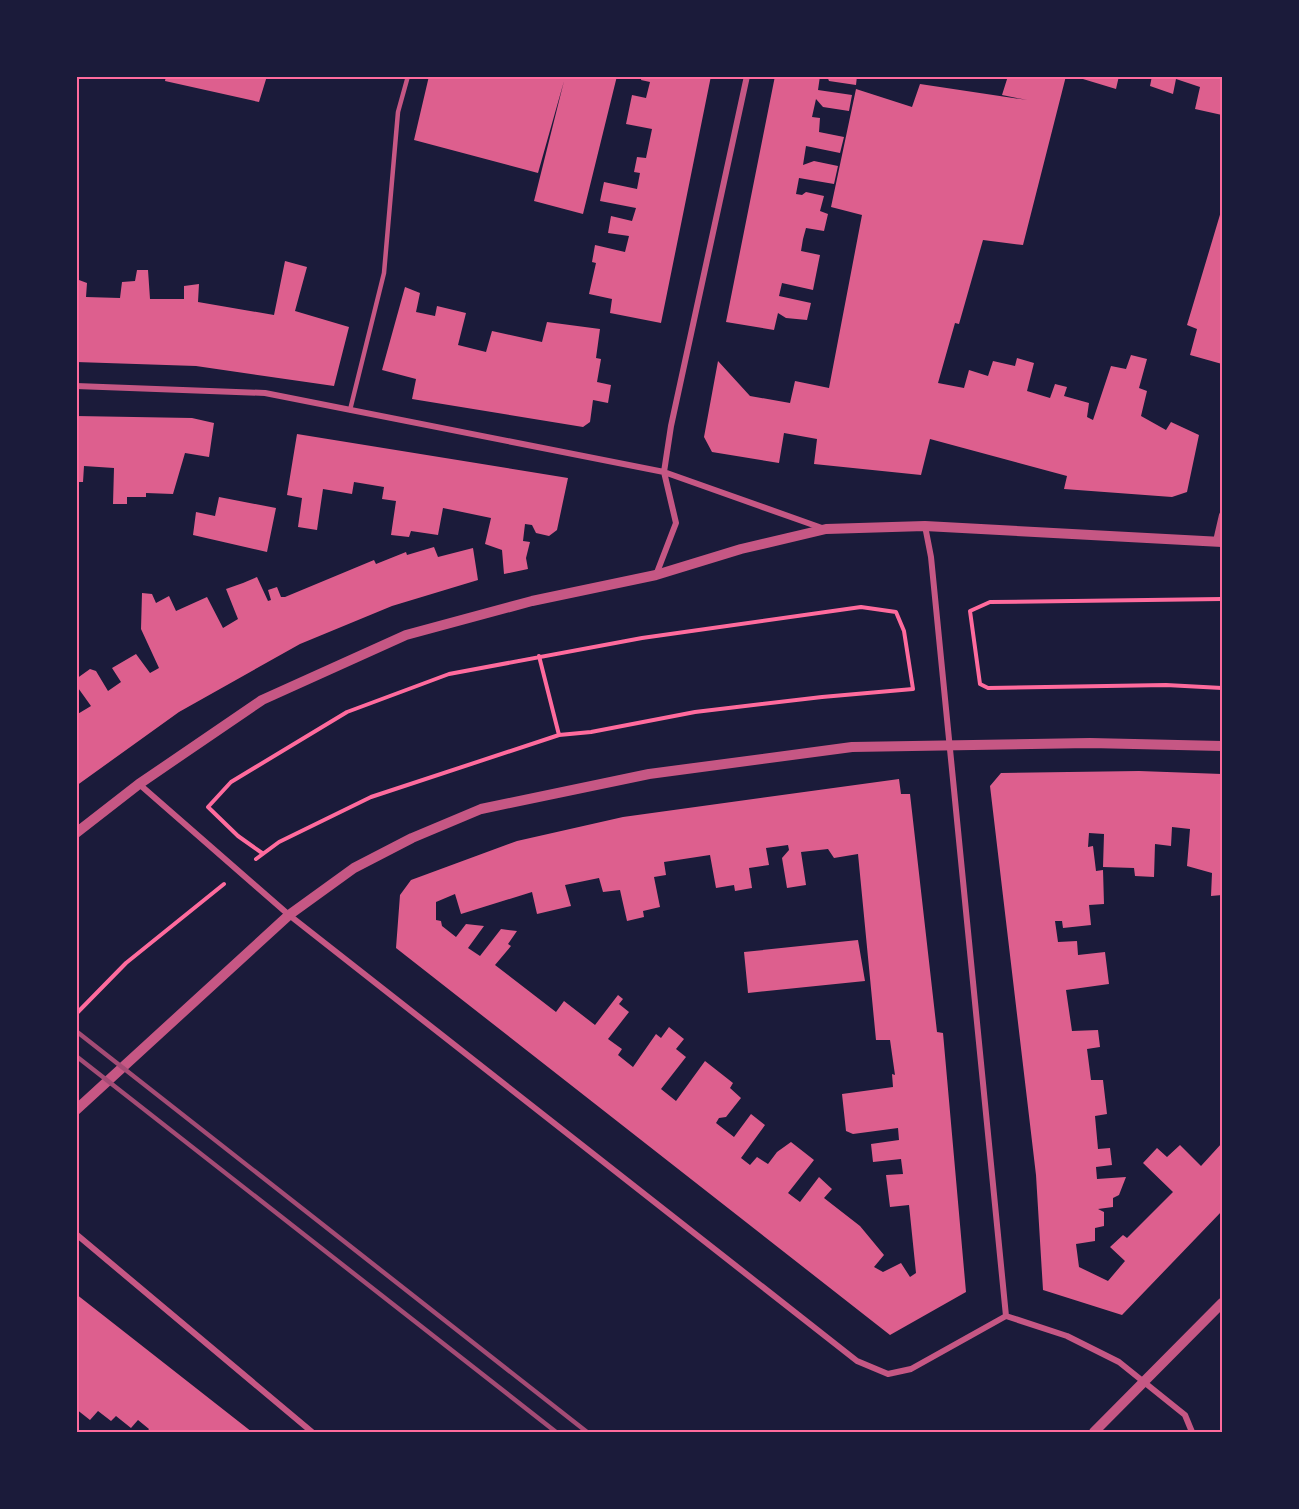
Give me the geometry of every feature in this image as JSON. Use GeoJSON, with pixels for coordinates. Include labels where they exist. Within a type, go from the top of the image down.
{"type":"FeatureCollection","features":[{"type":"Feature","properties":{"kind":"street"},"geometry":{"type":"LineString","coordinates":[[656,575],[676,523],[664,472],[671,426],[747,76]]}},
{"type":"Feature","properties":{"kind":"street"},"geometry":{"type":"LineString","coordinates":[[76,386],[265,393],[664,472],[826,529]]}},
{"type":"Feature","properties":{"kind":"street"},"geometry":{"type":"LineString","coordinates":[[76,833],[139,784],[262,700],[406,635],[532,602],[656,575],[741,549],[826,529],[925,526],[1219,542],[1222,515]]}},
{"type":"Feature","properties":{"kind":"street"},"geometry":{"type":"LineString","coordinates":[[925,526],[931,557],[1006,1316]]}},
{"type":"Feature","properties":{"kind":"street"},"geometry":{"type":"LineString","coordinates":[[76,1110],[289,915],[354,868],[412,838],[481,809],[649,774],[852,747],[1090,743],[1222,746]]}},
{"type":"Feature","properties":{"kind":"street"},"geometry":{"type":"LineString","coordinates":[[139,784],[289,915],[857,1360],[888,1374],[911,1369],[1006,1316],[1102,1352],[1185,1415],[1192,1432]]}},
{"type":"Feature","properties":{"kind":"street"},"geometry":{"type":"LineString","coordinates":[[76,1234],[312,1432]]}},
{"type":"Feature","properties":{"kind":"street"},"geometry":{"type":"LineString","coordinates":[[1094,1432],[1222,1303]]}},
{"type":"Feature","properties":{"kind":"lane"},"geometry":{"type":"LineString","coordinates":[[350,410],[384,273],[398,112],[408,76]]}},
{"type":"Feature","properties":{"kind":"path"},"geometry":{"type":"LineString","coordinates":[[1222,599],[990,602],[970,611],[980,684],[988,688],[1166,685],[1222,688]]}},
{"type":"Feature","properties":{"kind":"path"},"geometry":{"type":"LineString","coordinates":[[262,853],[238,836],[208,807],[231,782],[347,712],[449,674],[539,656],[861,607],[896,612],[904,631],[913,689]]}},
{"type":"Feature","properties":{"kind":"path"},"geometry":{"type":"LineString","coordinates":[[539,656],[559,735]]}},
{"type":"Feature","properties":{"kind":"building"},"geometry":{"type":"Polygon","coordinates":[[[166,76],[267,76],[259,102],[165,81],[166,76]]]}},
{"type":"Feature","properties":{"kind":"building"},"geometry":{"type":"Polygon","coordinates":[[[429,76],[617,76],[583,214],[534,201],[564,81],[538,173],[414,140],[429,76]]]}},
{"type":"Feature","properties":{"kind":"building"},"geometry":{"type":"Polygon","coordinates":[[[642,76],[711,76],[661,323],[610,313],[612,299],[589,294],[596,263],[592,262],[595,245],[625,252],[629,236],[608,233],[611,216],[632,221],[636,208],[600,201],[604,182],[637,189],[640,173],[634,172],[637,157],[646,158],[652,129],[626,124],[632,95],[646,98],[650,82],[641,80],[642,76]]]}},
{"type":"Feature","properties":{"kind":"building"},"geometry":{"type":"Polygon","coordinates":[[[775,76],[820,76],[818,90],[852,95],[849,111],[823,107],[816,99],[812,117],[820,118],[819,132],[844,137],[840,153],[806,146],[803,165],[814,161],[838,166],[834,184],[799,178],[796,194],[802,195],[806,192],[824,196],[820,211],[828,214],[824,231],[806,228],[803,239],[801,251],[820,255],[813,290],[782,283],[779,296],[811,303],[807,320],[786,318],[778,313],[774,330],[726,322],[775,76]]]}},
{"type":"Feature","properties":{"kind":"building"},"geometry":{"type":"Polygon","coordinates":[[[827,76],[857,76],[856,85],[829,81],[827,76]]]}},
{"type":"Feature","properties":{"kind":"building"},"geometry":{"type":"Polygon","coordinates":[[[1008,76],[1066,76],[1023,245],[983,240],[959,324],[955,323],[938,383],[964,388],[969,370],[988,376],[993,361],[1015,366],[1017,358],[1034,363],[1027,391],[1050,398],[1055,384],[1067,387],[1064,396],[1089,403],[1087,417],[1093,420],[1111,366],[1126,369],[1131,355],[1147,359],[1139,388],[1147,391],[1141,416],[1166,430],[1171,422],[1199,435],[1187,492],[1172,497],[1064,489],[1067,476],[930,439],[921,475],[814,464],[817,439],[784,433],[779,463],[712,452],[704,437],[718,361],[750,396],[790,403],[795,381],[829,388],[862,215],[831,207],[856,89],[912,107],[920,84],[1027,100],[1002,95],[1008,76]]]}},
{"type":"Feature","properties":{"kind":"building"},"geometry":{"type":"Polygon","coordinates":[[[1073,76],[1119,76],[1116,89],[1073,76]]]}},
{"type":"Feature","properties":{"kind":"building"},"geometry":{"type":"Polygon","coordinates":[[[1152,76],[1222,76],[1222,115],[1195,109],[1200,87],[1176,79],[1173,94],[1150,86],[1152,76]]]}},
{"type":"Feature","properties":{"kind":"building"},"geometry":{"type":"Polygon","coordinates":[[[1222,208],[1222,364],[1190,355],[1197,329],[1187,325],[1222,208]]]}},
{"type":"Feature","properties":{"kind":"building"},"geometry":{"type":"Polygon","coordinates":[[[285,261],[307,267],[295,311],[349,327],[334,386],[196,366],[76,362],[76,275],[79,275],[79,280],[87,283],[86,297],[120,298],[122,282],[135,281],[137,270],[148,270],[150,299],[184,299],[184,286],[199,284],[198,302],[274,315],[285,261]]]}},
{"type":"Feature","properties":{"kind":"building"},"geometry":{"type":"Polygon","coordinates":[[[405,287],[420,293],[416,312],[435,316],[437,306],[466,313],[458,345],[486,352],[492,331],[542,342],[547,322],[600,329],[596,358],[601,359],[597,382],[611,385],[608,403],[593,400],[590,422],[583,427],[412,399],[416,379],[382,370],[405,287]]]}},
{"type":"Feature","properties":{"kind":"building"},"geometry":{"type":"Polygon","coordinates":[[[76,416],[192,418],[214,423],[209,457],[185,453],[173,494],[146,493],[146,497],[127,497],[127,504],[113,504],[114,468],[84,466],[83,482],[76,482],[76,416]]]}},
{"type":"Feature","properties":{"kind":"building"},"geometry":{"type":"Polygon","coordinates":[[[297,434],[568,478],[557,530],[549,536],[536,533],[532,525],[525,524],[523,541],[530,542],[526,558],[528,569],[504,574],[502,550],[485,544],[491,518],[443,508],[438,535],[411,531],[409,537],[391,535],[396,501],[382,499],[384,487],[354,482],[352,494],[323,489],[317,530],[298,527],[302,498],[287,495],[297,434]]]}},
{"type":"Feature","properties":{"kind":"building"},"geometry":{"type":"Polygon","coordinates":[[[219,497],[276,508],[267,552],[193,535],[196,512],[215,516],[219,497]]]}},
{"type":"Feature","properties":{"kind":"building"},"geometry":{"type":"Polygon","coordinates":[[[434,547],[438,557],[473,548],[478,580],[392,606],[300,644],[179,712],[76,786],[76,715],[91,706],[76,685],[76,679],[90,669],[96,671],[108,691],[121,682],[112,668],[136,654],[150,673],[159,668],[141,629],[142,593],[152,594],[156,603],[169,596],[176,611],[207,597],[223,628],[238,619],[226,589],[257,577],[268,601],[271,600],[268,590],[277,587],[281,597],[285,597],[374,560],[376,564],[406,552],[407,555],[434,547]]]}},
{"type":"Feature","properties":{"kind":"building"},"geometry":{"type":"Polygon","coordinates":[[[1139,771],[1222,774],[1222,895],[1211,896],[1212,873],[1187,866],[1190,829],[1172,827],[1171,846],[1155,844],[1154,877],[1135,876],[1134,868],[1103,867],[1104,834],[1089,833],[1088,847],[1093,846],[1096,871],[1103,870],[1104,904],[1089,905],[1091,925],[1063,928],[1062,921],[1055,921],[1058,942],[1077,941],[1078,955],[1105,952],[1109,984],[1066,990],[1072,1031],[1098,1030],[1100,1047],[1087,1049],[1091,1080],[1103,1080],[1107,1114],[1095,1116],[1098,1149],[1110,1148],[1112,1165],[1096,1167],[1097,1179],[1126,1177],[1119,1195],[1113,1198],[1113,1207],[1098,1209],[1104,1212],[1104,1226],[1095,1228],[1095,1241],[1076,1244],[1079,1267],[1108,1281],[1125,1261],[1110,1247],[1123,1235],[1127,1238],[1173,1192],[1143,1163],[1157,1148],[1167,1157],[1180,1145],[1201,1166],[1222,1143],[1222,1211],[1122,1315],[1043,1290],[1036,1175],[990,786],[1001,773],[1139,771]]]}},
{"type":"Feature","properties":{"kind":"building"},"geometry":{"type":"Polygon","coordinates":[[[899,779],[901,794],[910,794],[937,1032],[943,1033],[966,1292],[890,1335],[396,948],[400,895],[411,880],[517,841],[623,817],[899,779]],[[788,845],[766,848],[769,865],[749,868],[752,888],[735,891],[734,885],[716,888],[710,855],[664,862],[666,875],[654,877],[660,907],[643,911],[644,917],[627,921],[620,890],[603,892],[599,878],[565,885],[571,906],[537,914],[532,892],[461,914],[455,894],[436,902],[436,920],[441,921],[442,926],[456,937],[466,924],[484,926],[468,948],[480,956],[501,929],[517,931],[508,944],[511,946],[495,965],[556,1012],[564,1001],[595,1025],[618,995],[623,999],[619,1004],[629,1012],[608,1039],[622,1049],[618,1055],[633,1067],[656,1034],[661,1038],[669,1027],[684,1039],[676,1049],[686,1057],[661,1089],[676,1101],[705,1061],[733,1083],[730,1088],[741,1098],[726,1117],[719,1118],[716,1123],[734,1137],[751,1114],[765,1125],[741,1158],[750,1165],[757,1157],[768,1164],[777,1152],[791,1142],[814,1160],[788,1193],[800,1202],[819,1177],[832,1189],[824,1198],[860,1226],[884,1255],[874,1267],[883,1272],[901,1263],[910,1277],[916,1273],[909,1205],[890,1207],[886,1175],[903,1174],[901,1159],[873,1162],[871,1144],[899,1140],[898,1128],[853,1134],[846,1131],[842,1094],[893,1087],[892,1074],[895,1075],[890,1040],[876,1040],[858,854],[834,858],[828,849],[801,852],[806,885],[787,888],[782,858],[789,850],[788,845]]]}},
{"type":"Feature","properties":{"kind":"building"},"geometry":{"type":"Polygon","coordinates":[[[858,940],[865,981],[748,993],[744,952],[858,940]]]}},
{"type":"Feature","properties":{"kind":"building"},"geometry":{"type":"Polygon","coordinates":[[[76,1294],[252,1432],[147,1432],[149,1429],[138,1420],[131,1428],[116,1416],[111,1421],[98,1411],[90,1420],[76,1409],[76,1294]]]}},
{"type":"Feature","properties":{"kind":"railway"},"geometry":{"type":"LineString","coordinates":[[76,1031],[587,1432]]}},
{"type":"Feature","properties":{"kind":"railway"},"geometry":{"type":"LineString","coordinates":[[76,1056],[556,1432]]}}]}
